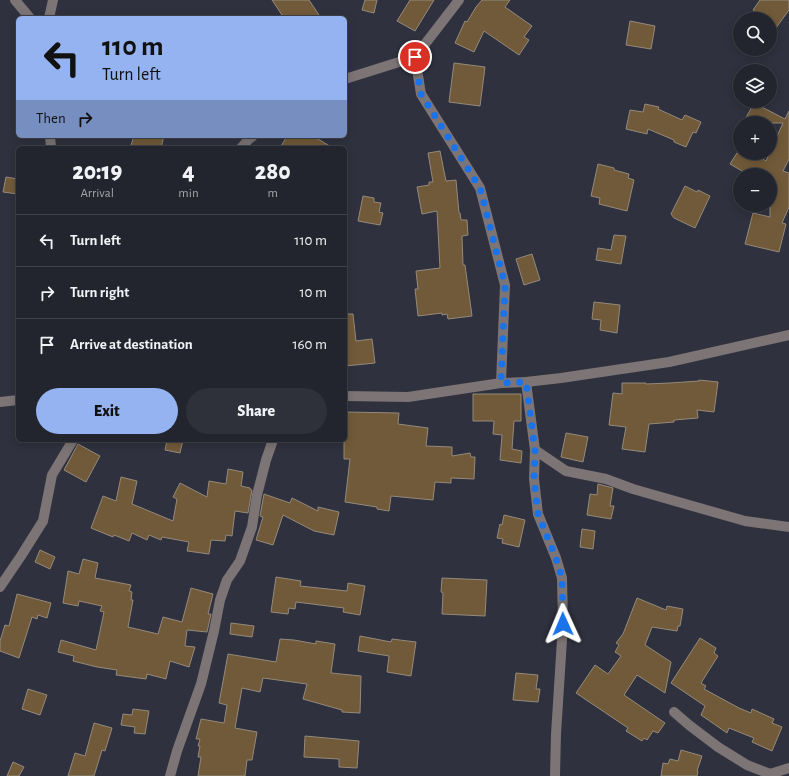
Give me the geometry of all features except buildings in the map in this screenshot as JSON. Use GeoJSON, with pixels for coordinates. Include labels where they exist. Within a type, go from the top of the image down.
{"type":"FeatureCollection","features":[{"type":"Feature","properties":{"kind":"street"},"geometry":{"type":"LineString","coordinates":[[15,0],[28,16]]}},
{"type":"Feature","properties":{"kind":"street"},"geometry":{"type":"LineString","coordinates":[[49,16],[53,0]]}},
{"type":"Feature","properties":{"kind":"street"},"geometry":{"type":"LineString","coordinates":[[347,78],[415,57],[459,0]]}},
{"type":"Feature","properties":{"kind":"street"},"geometry":{"type":"LineString","coordinates":[[415,57],[421,94],[480,188],[505,285],[501,383]]}},
{"type":"Feature","properties":{"kind":"street"},"geometry":{"type":"LineString","coordinates":[[243,146],[250,138]]}},
{"type":"Feature","properties":{"kind":"street"},"geometry":{"type":"LineString","coordinates":[[347,396],[408,397],[501,383],[561,378],[669,362],[789,335]]}},
{"type":"Feature","properties":{"kind":"street"},"geometry":{"type":"LineString","coordinates":[[526,382],[535,450],[534,479],[538,514],[556,558],[562,578],[563,624],[556,734],[555,776]]}},
{"type":"Feature","properties":{"kind":"street"},"geometry":{"type":"LineString","coordinates":[[0,402],[16,400]]}},
{"type":"Feature","properties":{"kind":"street"},"geometry":{"type":"LineString","coordinates":[[0,587],[22,556],[43,521],[52,475],[72,442]]}},
{"type":"Feature","properties":{"kind":"street"},"geometry":{"type":"LineString","coordinates":[[170,776],[177,751],[201,684],[214,632],[220,600],[227,580],[240,561],[252,527],[257,495],[272,442]]}},
{"type":"Feature","properties":{"kind":"street"},"geometry":{"type":"LineString","coordinates":[[535,450],[566,471],[606,479],[633,489],[745,520],[789,528]]}},
{"type":"Feature","properties":{"kind":"street"},"geometry":{"type":"LineString","coordinates":[[674,712],[712,743],[746,765],[770,774],[789,768]]}},
{"type":"Feature","properties":{"kind":"route"},"geometry":{"type":"LineString","coordinates":[[415,57],[421,94],[480,188],[505,285],[501,383],[526,382],[535,450],[534,479],[538,514],[556,558],[562,578],[563,624]]}}]}
